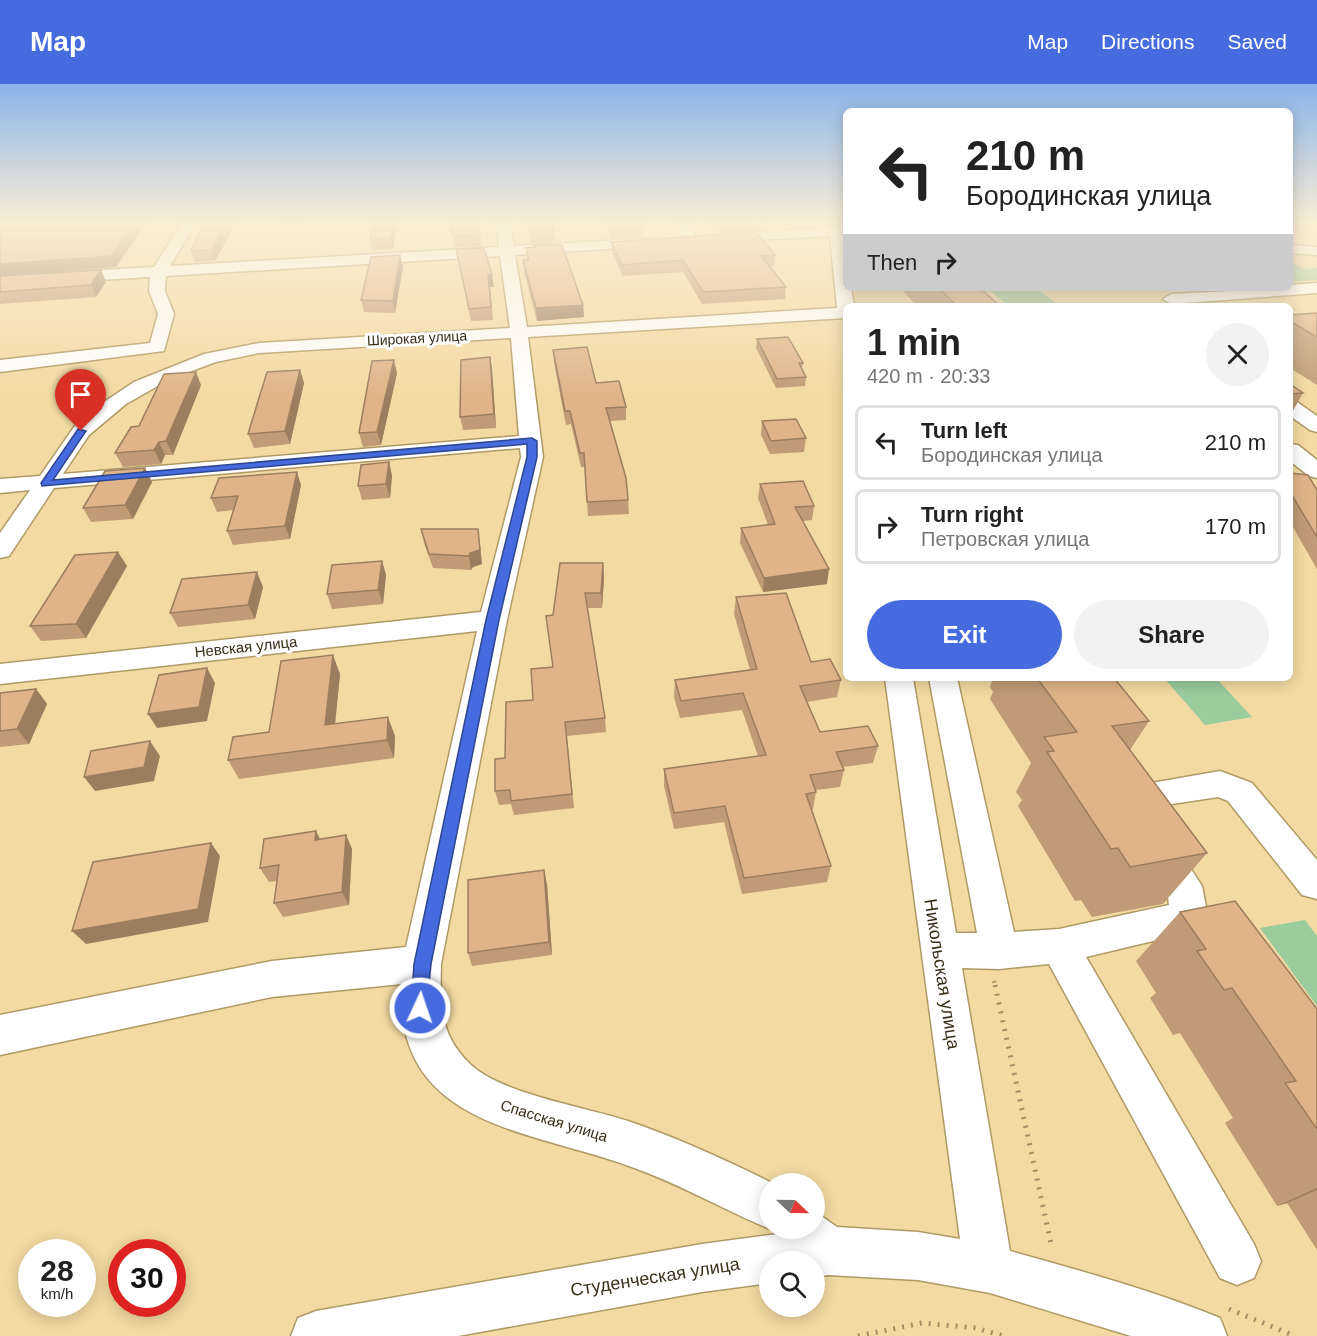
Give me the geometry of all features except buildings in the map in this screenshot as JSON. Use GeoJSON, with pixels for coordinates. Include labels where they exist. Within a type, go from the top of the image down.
{"type":"FeatureCollection","features":[{"type":"Feature","properties":{"kind":"street"},"geometry":{"type":"LineString","coordinates":[[158,281],[157,291],[166,314],[158,347],[162,355],[184,366]]}},
{"type":"Feature","properties":{"kind":"street","name":"Спасская улица"},"geometry":{"type":"LineString","coordinates":[[512,281],[532,441],[532,457],[493,620],[422,964],[420,1008],[430,1046],[456,1080],[492,1102],[628,1143],[697,1170],[759,1201]]}},
{"type":"Feature","properties":{"kind":"street"},"geometry":{"type":"LineString","coordinates":[[1293,289],[1317,288]]}},
{"type":"Feature","properties":{"kind":"street"},"geometry":{"type":"LineString","coordinates":[[1158,291],[1176,303],[1242,291]]}},
{"type":"Feature","properties":{"kind":"street"},"geometry":{"type":"LineString","coordinates":[[1199,297],[1208,303]]}},
{"type":"Feature","properties":{"kind":"street","name":"Широкая улица"},"geometry":{"type":"LineString","coordinates":[[0,550],[81,431],[91,421],[122,399],[184,366],[219,354],[259,348],[843,313]]}},
{"type":"Feature","properties":{"kind":"street"},"geometry":{"type":"LineString","coordinates":[[0,366],[158,347]]}},
{"type":"Feature","properties":{"kind":"street"},"geometry":{"type":"LineString","coordinates":[[1293,408],[1317,426]]}},
{"type":"Feature","properties":{"kind":"street"},"geometry":{"type":"LineString","coordinates":[[1293,443],[1317,440]]}},
{"type":"Feature","properties":{"kind":"street"},"geometry":{"type":"LineString","coordinates":[[0,486],[532,441]]}},
{"type":"Feature","properties":{"kind":"street"},"geometry":{"type":"LineString","coordinates":[[1293,453],[1317,472]]}},
{"type":"Feature","properties":{"kind":"street","name":"Невская улица"},"geometry":{"type":"LineString","coordinates":[[0,674],[493,620]]}},
{"type":"Feature","properties":{"kind":"street","name":"Никольская улица"},"geometry":{"type":"LineString","coordinates":[[899,681],[939,950],[990,1269]]}},
{"type":"Feature","properties":{"kind":"street"},"geometry":{"type":"LineString","coordinates":[[944,681],[993,951]]}},
{"type":"Feature","properties":{"kind":"street"},"geometry":{"type":"LineString","coordinates":[[1131,765],[1152,794]]}},
{"type":"Feature","properties":{"kind":"street"},"geometry":{"type":"LineString","coordinates":[[1152,794],[1220,784],[1240,792],[1315,884]]}},
{"type":"Feature","properties":{"kind":"street"},"geometry":{"type":"LineString","coordinates":[[939,950],[993,951],[1200,931],[1184,886],[1140,821],[1152,794]]}},
{"type":"Feature","properties":{"kind":"street"},"geometry":{"type":"LineString","coordinates":[[1059,946],[1237,1261]]}},
{"type":"Feature","properties":{"kind":"street"},"geometry":{"type":"LineString","coordinates":[[0,1035],[272,979],[422,964]]}},
{"type":"Feature","properties":{"kind":"street","name":"Студенческая улица"},"geometry":{"type":"LineString","coordinates":[[316,1336],[702,1268],[814,1240],[990,1269],[1134,1312],[1213,1322]]}},
{"type":"Feature","properties":{"kind":"path"},"geometry":{"type":"LineString","coordinates":[[993,951],[1049,1248],[1060,1251]]}},
{"type":"Feature","properties":{"kind":"path"},"geometry":{"type":"LineString","coordinates":[[1213,1322],[1295,1336]]}},
{"type":"Feature","properties":{"kind":"path"},"geometry":{"type":"LineString","coordinates":[[858,1336],[922,1323],[976,1328],[1003,1336]]}},
{"type":"Feature","properties":{"kind":"green space"},"geometry":{"type":"Polygon","coordinates":[[[990,291],[1041,291],[1055,303],[1004,303],[990,291]]]}},
{"type":"Feature","properties":{"kind":"green space"},"geometry":{"type":"Polygon","coordinates":[[[1167,681],[1219,681],[1252,717],[1205,725],[1167,681]]]}},
{"type":"Feature","properties":{"kind":"green space"},"geometry":{"type":"Polygon","coordinates":[[[1305,920],[1317,936],[1317,1006],[1260,928],[1305,920]]]}},
{"type":"Feature","properties":{"kind":"route"},"geometry":{"type":"LineString","coordinates":[[81,431],[46,483],[532,441],[532,457],[493,620],[422,964],[420,1008]]}}]}
